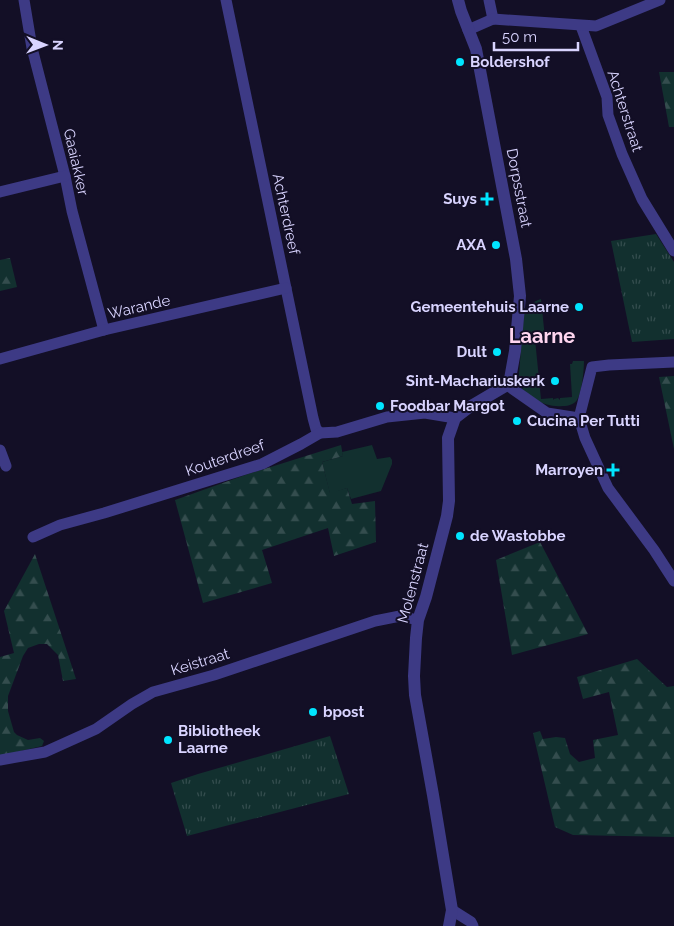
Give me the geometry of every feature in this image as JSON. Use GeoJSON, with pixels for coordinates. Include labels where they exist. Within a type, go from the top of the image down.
{"type":"FeatureCollection","features":[{"type":"Feature","properties":{"kind":"street","name":"Gaaiakker"},"geometry":{"type":"LineString","coordinates":[[24,0],[32,48],[72,211],[104,330]]}},
{"type":"Feature","properties":{"kind":"street","name":"Achterdreef"},"geometry":{"type":"LineString","coordinates":[[226,0],[313,418],[316,428],[320,432]]}},
{"type":"Feature","properties":{"kind":"street","name":"Dorpsstraat"},"geometry":{"type":"LineString","coordinates":[[458,0],[476,49],[516,259],[520,296],[515,351],[507,386]]}},
{"type":"Feature","properties":{"kind":"street"},"geometry":{"type":"LineString","coordinates":[[489,0],[493,19]]}},
{"type":"Feature","properties":{"kind":"street"},"geometry":{"type":"LineString","coordinates":[[468,30],[493,19],[596,26],[660,0]]}},
{"type":"Feature","properties":{"kind":"street","name":"Achterstraat"},"geometry":{"type":"LineString","coordinates":[[581,26],[607,97],[608,114],[622,154],[642,199],[674,251]]}},
{"type":"Feature","properties":{"kind":"street"},"geometry":{"type":"LineString","coordinates":[[0,192],[64,176]]}},
{"type":"Feature","properties":{"kind":"street","name":"Warande"},"geometry":{"type":"LineString","coordinates":[[0,359],[104,330],[286,288]]}},
{"type":"Feature","properties":{"kind":"street"},"geometry":{"type":"LineString","coordinates":[[674,362],[592,367],[579,418],[584,438],[608,488],[654,550],[674,581]]}},
{"type":"Feature","properties":{"kind":"street"},"geometry":{"type":"LineString","coordinates":[[455,418],[468,408],[507,386],[547,413],[579,418]]}},
{"type":"Feature","properties":{"kind":"street","name":"Kouterdreef"},"geometry":{"type":"LineString","coordinates":[[33,537],[60,525],[262,464],[320,432],[337,432],[387,417],[425,413],[455,418]]}},
{"type":"Feature","properties":{"kind":"street","name":"Molenstraat"},"geometry":{"type":"LineString","coordinates":[[452,910],[415,695],[414,676],[418,620],[426,597],[447,516],[449,501],[448,438],[455,418]]}},
{"type":"Feature","properties":{"kind":"street"},"geometry":{"type":"LineString","coordinates":[[0,450],[6,466]]}},
{"type":"Feature","properties":{"kind":"street","name":"Keistraat"},"geometry":{"type":"LineString","coordinates":[[0,760],[45,752],[96,729],[153,692],[214,675],[376,620],[400,616],[418,620]]}},
{"type":"Feature","properties":{"kind":"street"},"geometry":{"type":"LineString","coordinates":[[449,926],[452,910],[471,922],[473,926]]}},
{"type":"Feature","properties":{"kind":"green space"},"geometry":{"type":"Polygon","coordinates":[[[659,72],[674,72],[674,127],[669,127],[659,72]]]}},
{"type":"Feature","properties":{"kind":"green space"},"geometry":{"type":"Polygon","coordinates":[[[656,234],[674,262],[674,339],[632,342],[611,241],[656,234]]]}},
{"type":"Feature","properties":{"kind":"green space"},"geometry":{"type":"Polygon","coordinates":[[[10,258],[17,287],[0,291],[0,260],[10,258]]]}},
{"type":"Feature","properties":{"kind":"green space"},"geometry":{"type":"Polygon","coordinates":[[[541,299],[545,338],[535,339],[541,399],[553,398],[553,400],[558,398],[560,400],[560,398],[572,397],[570,364],[573,361],[584,361],[579,396],[573,404],[556,406],[544,404],[533,398],[518,385],[524,314],[535,301],[541,299]]]}},
{"type":"Feature","properties":{"kind":"green space"},"geometry":{"type":"Polygon","coordinates":[[[674,376],[674,449],[659,377],[674,376]]]}},
{"type":"Feature","properties":{"kind":"green space"},"geometry":{"type":"Polygon","coordinates":[[[341,445],[343,456],[322,462],[330,493],[347,488],[352,504],[375,501],[376,542],[334,556],[328,528],[262,550],[272,583],[203,603],[175,500],[248,474],[341,445]]]}},
{"type":"Feature","properties":{"kind":"green space"},"geometry":{"type":"Polygon","coordinates":[[[372,445],[377,459],[390,457],[392,460],[381,491],[351,499],[347,488],[330,494],[322,462],[343,456],[342,452],[372,445]]]}},
{"type":"Feature","properties":{"kind":"green space"},"geometry":{"type":"Polygon","coordinates":[[[540,542],[588,634],[512,655],[496,560],[540,542]]]}},
{"type":"Feature","properties":{"kind":"green space"},"geometry":{"type":"Polygon","coordinates":[[[35,554],[76,679],[63,681],[58,655],[47,644],[39,644],[28,648],[23,656],[8,696],[8,711],[14,732],[17,735],[28,740],[40,738],[44,741],[42,746],[0,756],[0,657],[14,653],[4,611],[35,554]]]}},
{"type":"Feature","properties":{"kind":"green space"},"geometry":{"type":"Polygon","coordinates":[[[637,659],[667,687],[674,686],[674,837],[573,835],[555,827],[533,733],[540,731],[543,739],[565,738],[570,754],[579,762],[595,758],[593,740],[618,735],[609,692],[583,699],[577,677],[637,659]]]}},
{"type":"Feature","properties":{"kind":"green space"},"geometry":{"type":"Polygon","coordinates":[[[330,736],[349,794],[187,836],[171,783],[330,736]]]}},
{"type":"Feature","properties":{"kind":"place","name":"Boldershof"},"geometry":{"type":"Point","coordinates":[460,62]}},
{"type":"Feature","properties":{"kind":"place","name":"Suys"},"geometry":{"type":"Point","coordinates":[487,199]}},
{"type":"Feature","properties":{"kind":"place","name":"AXA"},"geometry":{"type":"Point","coordinates":[496,245]}},
{"type":"Feature","properties":{"kind":"place","name":"Gemeentehuis Laarne"},"geometry":{"type":"Point","coordinates":[579,307]}},
{"type":"Feature","properties":{"kind":"place","name":"Dult"},"geometry":{"type":"Point","coordinates":[497,352]}},
{"type":"Feature","properties":{"kind":"place","name":"Sint-Machariuskerk"},"geometry":{"type":"Point","coordinates":[555,381]}},
{"type":"Feature","properties":{"kind":"place","name":"Foodbar Margot"},"geometry":{"type":"Point","coordinates":[380,406]}},
{"type":"Feature","properties":{"kind":"place","name":"Cucina Per Tutti"},"geometry":{"type":"Point","coordinates":[517,421]}},
{"type":"Feature","properties":{"kind":"place","name":"Marroyen"},"geometry":{"type":"Point","coordinates":[613,470]}},
{"type":"Feature","properties":{"kind":"place","name":"de Wastobbe"},"geometry":{"type":"Point","coordinates":[460,536]}},
{"type":"Feature","properties":{"kind":"place","name":"bpost"},"geometry":{"type":"Point","coordinates":[313,712]}},
{"type":"Feature","properties":{"kind":"place","name":"Bibliotheek Laarne"},"geometry":{"type":"Point","coordinates":[168,740]}},
{"type":"Feature","properties":{"kind":"district","name":"Laarne"},"geometry":{"type":"Point","coordinates":[542,336]}}]}
